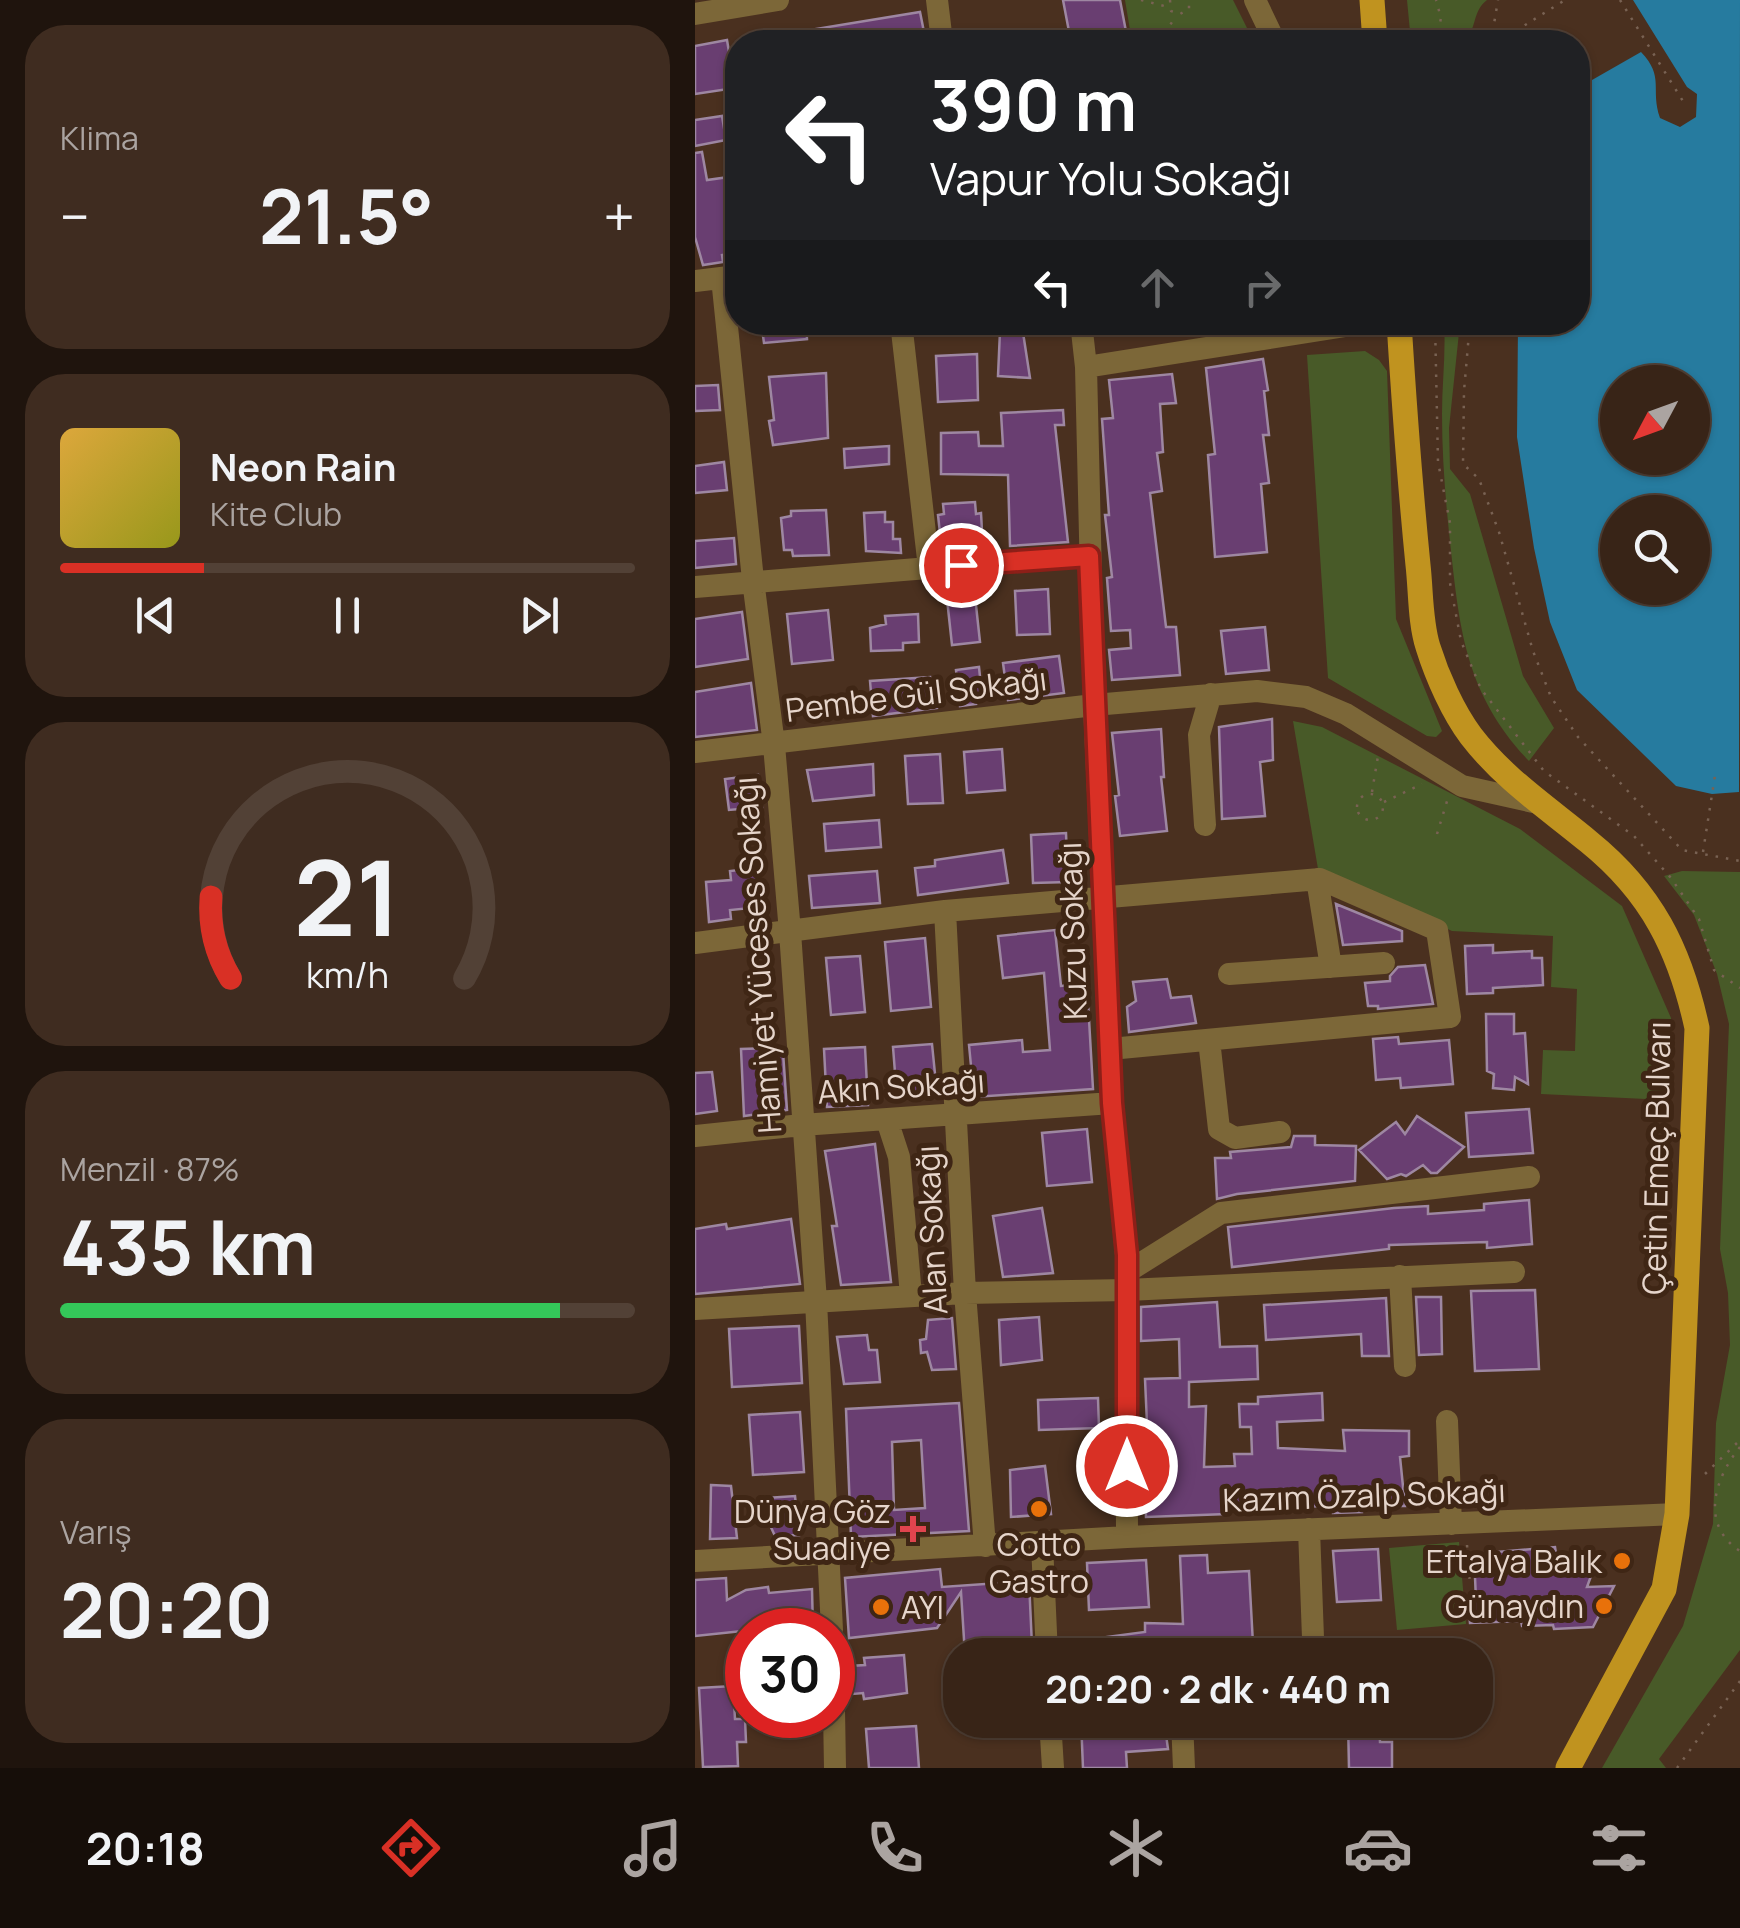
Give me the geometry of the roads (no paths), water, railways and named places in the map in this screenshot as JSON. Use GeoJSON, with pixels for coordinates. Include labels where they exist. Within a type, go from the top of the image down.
{"type":"FeatureCollection","features":[{"type":"Feature","properties":{"kind":"main road"},"geometry":{"type":"LineString","coordinates":[[1372,0],[1374,30]]}},
{"type":"Feature","properties":{"kind":"main road","name":"Çetin Emeç Bulvarı"},"geometry":{"type":"LineString","coordinates":[[1400,335],[1410,486],[1427,646],[1470,734],[1501,770],[1591,844],[1629,881],[1662,923],[1686,978],[1697,1028],[1677,1514],[1664,1589],[1567,1768]]}},
{"type":"Feature","properties":{"kind":"street"},"geometry":{"type":"LineString","coordinates":[[695,14],[777,0]]}},
{"type":"Feature","properties":{"kind":"street"},"geometry":{"type":"LineString","coordinates":[[937,0],[941,30]]}},
{"type":"Feature","properties":{"kind":"street"},"geometry":{"type":"LineString","coordinates":[[1255,0],[1269,30]]}},
{"type":"Feature","properties":{"kind":"street"},"geometry":{"type":"LineString","coordinates":[[695,282],[725,278]]}},
{"type":"Feature","properties":{"kind":"street","name":"Hamiyet Yüceses Sokağı"},"geometry":{"type":"LineString","coordinates":[[734,335],[753,580],[774,745],[789,932],[816,1301],[832,1608]]}},
{"type":"Feature","properties":{"kind":"street"},"geometry":{"type":"LineString","coordinates":[[902,335],[929,568]]}},
{"type":"Feature","properties":{"kind":"street","name":"Kuzu Sokağı"},"geometry":{"type":"LineString","coordinates":[[1082,335],[1112,1103],[1127,1281],[1127,1537]]}},
{"type":"Feature","properties":{"kind":"street"},"geometry":{"type":"LineString","coordinates":[[1086,367],[1289,335]]}},
{"type":"Feature","properties":{"kind":"street"},"geometry":{"type":"LineString","coordinates":[[695,587],[1089,556]]}},
{"type":"Feature","properties":{"kind":"street","name":"Pembe Gül Sokağı"},"geometry":{"type":"LineString","coordinates":[[695,752],[1094,704],[1257,691],[1306,697],[1346,714],[1462,786],[1538,804]]}},
{"type":"Feature","properties":{"kind":"street"},"geometry":{"type":"LineString","coordinates":[[1205,825],[1199,735],[1211,694]]}},
{"type":"Feature","properties":{"kind":"street"},"geometry":{"type":"LineString","coordinates":[[1317,879],[1331,967]]}},
{"type":"Feature","properties":{"kind":"street"},"geometry":{"type":"LineString","coordinates":[[695,943],[945,911],[1317,879],[1437,930],[1450,1017],[1110,1049]]}},
{"type":"Feature","properties":{"kind":"street","name":"Alan Sokağı"},"geometry":{"type":"LineString","coordinates":[[945,911],[965,1293],[985,1546]]}},
{"type":"Feature","properties":{"kind":"street"},"geometry":{"type":"LineString","coordinates":[[1229,974],[1384,963]]}},
{"type":"Feature","properties":{"kind":"street"},"geometry":{"type":"LineString","coordinates":[[1209,1040],[1219,1129],[1235,1138],[1280,1132]]}},
{"type":"Feature","properties":{"kind":"street","name":"Akın Sokağı"},"geometry":{"type":"LineString","coordinates":[[695,1136],[1112,1103]]}},
{"type":"Feature","properties":{"kind":"street"},"geometry":{"type":"LineString","coordinates":[[887,1120],[899,1157],[911,1296]]}},
{"type":"Feature","properties":{"kind":"street"},"geometry":{"type":"LineString","coordinates":[[1127,1281],[1221,1214],[1529,1178]]}},
{"type":"Feature","properties":{"kind":"street"},"geometry":{"type":"LineString","coordinates":[[695,1309],[1127,1281],[1514,1272]]}},
{"type":"Feature","properties":{"kind":"street"},"geometry":{"type":"LineString","coordinates":[[1400,1276],[1405,1366]]}},
{"type":"Feature","properties":{"kind":"street"},"geometry":{"type":"LineString","coordinates":[[1447,1421],[1458,1523]]}},
{"type":"Feature","properties":{"kind":"street","name":"Kazım Özalp Sokağı"},"geometry":{"type":"LineString","coordinates":[[695,1562],[1127,1537],[1677,1514]]}},
{"type":"Feature","properties":{"kind":"street"},"geometry":{"type":"LineString","coordinates":[[1309,1529],[1313,1638]]}},
{"type":"Feature","properties":{"kind":"street"},"geometry":{"type":"LineString","coordinates":[[1042,1544],[1046,1638]]}},
{"type":"Feature","properties":{"kind":"street"},"geometry":{"type":"LineString","coordinates":[[834,1738],[835,1768]]}},
{"type":"Feature","properties":{"kind":"street"},"geometry":{"type":"LineString","coordinates":[[1051,1738],[1053,1768]]}},
{"type":"Feature","properties":{"kind":"street"},"geometry":{"type":"LineString","coordinates":[[1183,1738],[1184,1768]]}},
{"type":"Feature","properties":{"kind":"water"},"geometry":{"type":"Polygon","coordinates":[[[1633,0],[1740,0],[1739,792],[1712,794],[1676,786],[1577,690],[1550,622],[1517,437],[1518,335],[1590,335],[1590,81],[1641,52],[1653,69],[1660,118],[1680,127],[1696,117],[1697,94],[1687,87],[1633,0]]]}},
{"type":"Feature","properties":{"kind":"place","name":"Cotto Gastro"},"geometry":{"type":"Point","coordinates":[1039,1509]}},
{"type":"Feature","properties":{"kind":"place","name":"Dünya Göz Suadiye"},"geometry":{"type":"Point","coordinates":[913,1529]}},
{"type":"Feature","properties":{"kind":"place","name":"Eftalya Balık"},"geometry":{"type":"Point","coordinates":[1622,1561]}},
{"type":"Feature","properties":{"kind":"place","name":"Günaydın"},"geometry":{"type":"Point","coordinates":[1604,1606]}},
{"type":"Feature","properties":{"kind":"place","name":"AYI"},"geometry":{"type":"Point","coordinates":[881,1607]}}]}
